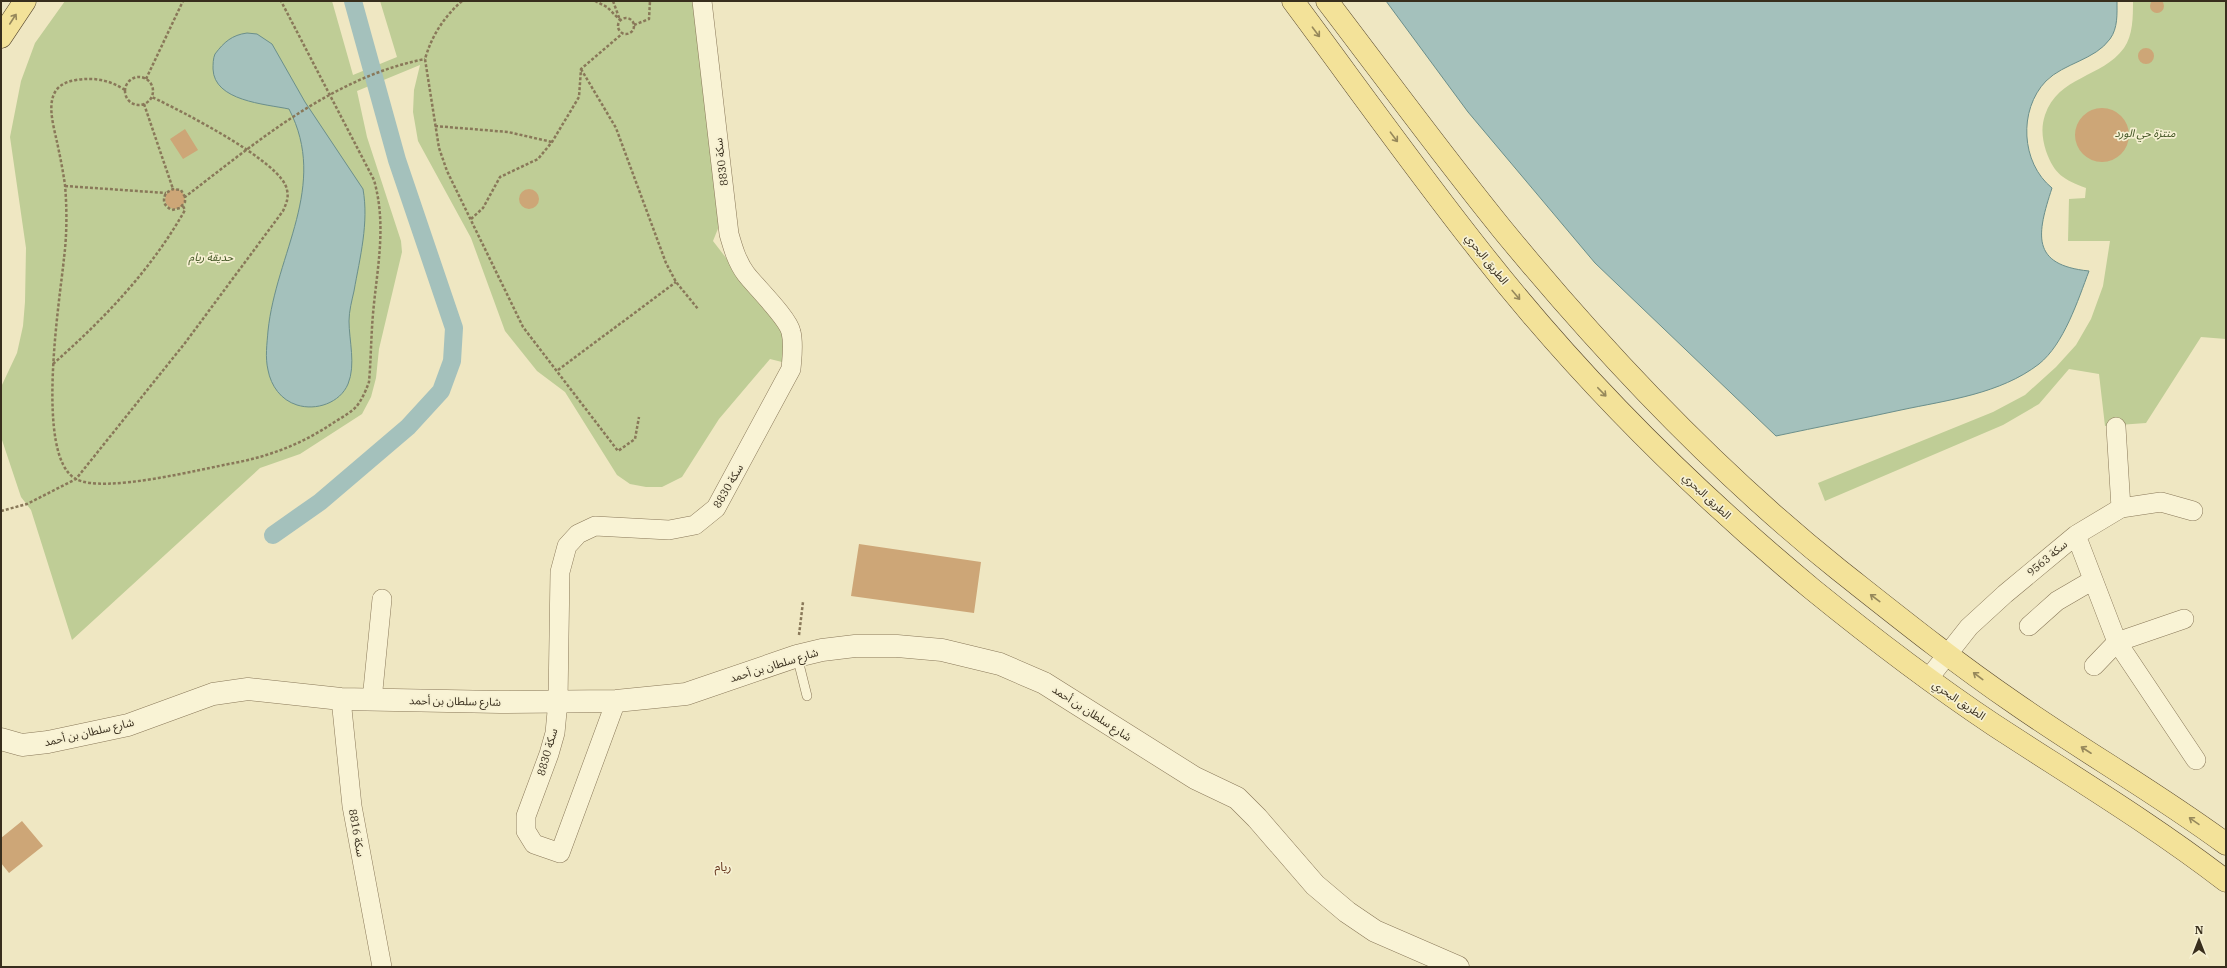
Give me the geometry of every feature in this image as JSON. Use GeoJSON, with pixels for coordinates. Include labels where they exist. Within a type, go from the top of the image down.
{"type":"FeatureCollection","features":[{"type":"Feature","properties":{"kind":"main road"},"geometry":{"type":"LineString","coordinates":[[1,37],[25,1]]}},
{"type":"Feature","properties":{"kind":"main road","name":"الطريق البحري"},"geometry":{"type":"LineString","coordinates":[[1293,1],[1476,247],[1549,334],[1599,389],[1715,504],[1811,588],[1928,679],[2172,840],[2226,881]]}},
{"type":"Feature","properties":{"kind":"main road"},"geometry":{"type":"LineString","coordinates":[[1327,1],[1500,226],[1576,316],[1623,369],[1742,486],[1837,569],[2012,702],[2194,820],[2226,844]]}},
{"type":"Feature","properties":{"kind":"street","name":"سكة 8830"},"geometry":{"type":"LineString","coordinates":[[616,700],[560,853],[534,844],[526,831],[526,816],[549,754],[555,733],[558,701],[560,572],[567,546],[578,534],[595,526],[669,530],[695,525],[706,517],[716,508],[791,369],[793,349],[791,330],[767,296],[746,274],[736,257],[729,234],[702,1]]}},
{"type":"Feature","properties":{"kind":"street"},"geometry":{"type":"LineString","coordinates":[[2116,427],[2121,508],[2161,502],[2194,511]]}},
{"type":"Feature","properties":{"kind":"street","name":"سكة 9563"},"geometry":{"type":"LineString","coordinates":[[1928,679],[1969,627],[2005,594],[2076,535],[2121,508]]}},
{"type":"Feature","properties":{"kind":"street"},"geometry":{"type":"LineString","coordinates":[[2076,535],[2117,642],[2196,760]]}},
{"type":"Feature","properties":{"kind":"street"},"geometry":{"type":"LineString","coordinates":[[2029,626],[2057,601],[2093,580]]}},
{"type":"Feature","properties":{"kind":"street"},"geometry":{"type":"LineString","coordinates":[[372,700],[382,600]]}},
{"type":"Feature","properties":{"kind":"street"},"geometry":{"type":"LineString","coordinates":[[2094,666],[2117,642],[2184,619]]}},
{"type":"Feature","properties":{"kind":"street","name":"شارع سلطان بن أحمد"},"geometry":{"type":"LineString","coordinates":[[2,742],[22,744],[48,742],[85,735],[128,725],[213,694],[248,690],[341,699],[372,700],[616,700],[686,694],[797,656],[822,650],[855,646],[897,646],[942,650],[1000,664],[1044,683],[1195,778],[1237,798],[1257,818],[1315,885],[1347,912],[1375,931],[1458,967]]}},
{"type":"Feature","properties":{"kind":"street","name":"سكة 8816"},"geometry":{"type":"LineString","coordinates":[[341,699],[352,806],[382,967]]}},
{"type":"Feature","properties":{"kind":"lane"},"geometry":{"type":"LineString","coordinates":[[797,656],[807,696]]}},
{"type":"Feature","properties":{"kind":"path"},"geometry":{"type":"LineString","coordinates":[[146,78],[182,1]]}},
{"type":"Feature","properties":{"kind":"path"},"geometry":{"type":"LineString","coordinates":[[125,90],[108,82],[85,78],[70,81],[61,86],[54,94],[51,106],[51,120],[65,186],[65,254],[51,394],[58,450],[67,471],[76,479],[94,483],[116,483],[174,474],[278,452],[319,432],[356,406],[369,382],[380,255],[381,210],[374,180],[281,1]]}},
{"type":"Feature","properties":{"kind":"path"},"geometry":{"type":"LineString","coordinates":[[462,1],[451,11],[438,27],[429,45],[425,59],[439,148],[445,165],[523,327],[558,370],[618,451],[635,439],[640,418]]}},
{"type":"Feature","properties":{"kind":"path"},"geometry":{"type":"LineString","coordinates":[[595,1],[607,8],[620,20]]}},
{"type":"Feature","properties":{"kind":"path"},"geometry":{"type":"LineString","coordinates":[[613,1],[620,20],[618,26],[623,33]]}},
{"type":"Feature","properties":{"kind":"path"},"geometry":{"type":"LineString","coordinates":[[471,220],[483,208],[500,177],[538,159],[552,142],[579,97],[581,69],[623,33],[632,31],[634,25],[649,19],[650,1]]}},
{"type":"Feature","properties":{"kind":"path"},"geometry":{"type":"LineString","coordinates":[[620,20],[628,18],[634,25]]}},
{"type":"Feature","properties":{"kind":"path"},"geometry":{"type":"LineString","coordinates":[[53,364],[78,342],[138,280],[173,232],[185,210],[183,206],[185,197],[288,120],[329,95],[357,80],[425,59]]}},
{"type":"Feature","properties":{"kind":"path"},"geometry":{"type":"LineString","coordinates":[[581,69],[616,128],[666,264],[676,282],[698,310]]}},
{"type":"Feature","properties":{"kind":"path"},"geometry":{"type":"LineString","coordinates":[[135,78],[146,78],[153,86],[152,97],[144,104],[138,105],[129,101],[125,90],[126,85],[135,78]]}},
{"type":"Feature","properties":{"kind":"path"},"geometry":{"type":"LineString","coordinates":[[1,511],[27,504],[76,479],[185,343],[283,211],[287,200],[287,190],[282,179],[270,166],[187,113],[152,97]]}},
{"type":"Feature","properties":{"kind":"path"},"geometry":{"type":"LineString","coordinates":[[144,104],[173,189]]}},
{"type":"Feature","properties":{"kind":"path"},"geometry":{"type":"LineString","coordinates":[[435,126],[508,132],[552,142]]}},
{"type":"Feature","properties":{"kind":"path"},"geometry":{"type":"LineString","coordinates":[[65,186],[166,193],[173,189],[181,190],[185,197]]}},
{"type":"Feature","properties":{"kind":"path"},"geometry":{"type":"LineString","coordinates":[[166,193],[164,201],[168,208],[176,210],[183,206]]}},
{"type":"Feature","properties":{"kind":"path"},"geometry":{"type":"LineString","coordinates":[[558,370],[676,282]]}},
{"type":"Feature","properties":{"kind":"path"},"geometry":{"type":"LineString","coordinates":[[797,656],[803,602]]}},
{"type":"Feature","properties":{"kind":"green space","name":"حديقة ريام"},"geometry":{"type":"Polygon","coordinates":[[[65,1],[332,1],[353,75],[397,57],[380,1],[695,1],[719,226],[713,241],[784,333],[786,348],[782,362],[770,359],[719,419],[682,477],[662,487],[646,487],[630,484],[617,475],[565,392],[537,371],[505,331],[471,238],[418,141],[413,112],[414,90],[420,65],[357,91],[367,137],[401,241],[402,252],[379,349],[376,378],[371,397],[362,414],[300,454],[260,468],[72,640],[31,510],[21,497],[1,437],[1,387],[17,353],[23,326],[25,302],[26,248],[10,137],[21,81],[35,43],[65,1]]]}},
{"type":"Feature","properties":{"kind":"green space","name":"منتزة حي الورد"},"geometry":{"type":"Polygon","coordinates":[[[2133,1],[2226,1],[2226,339],[2201,337],[2146,423],[2105,426],[2099,374],[2069,369],[2039,404],[2003,425],[1825,501],[1818,483],[1993,412],[2025,395],[2056,367],[2076,345],[2091,319],[2103,286],[2110,241],[2068,241],[2069,199],[2085,198],[2086,188],[2066,179],[2056,171],[2046,151],[2042,133],[2043,124],[2051,102],[2060,92],[2104,66],[2115,58],[2124,48],[2131,32],[2133,1]]]}},
{"type":"Feature","properties":{"kind":"water"},"geometry":{"type":"Polygon","coordinates":[[[1386,1],[2117,1],[2116,26],[2110,39],[2096,52],[2061,70],[2046,81],[2037,93],[2031,106],[2027,121],[2029,151],[2034,165],[2052,188],[2043,220],[2042,233],[2043,244],[2047,254],[2056,262],[2070,268],[2089,271],[2075,308],[2063,333],[2048,355],[2039,364],[2008,382],[1991,389],[1955,399],[1776,436],[1595,263],[1468,112],[1386,1]]]}},
{"type":"Feature","properties":{"kind":"water"},"geometry":{"type":"Polygon","coordinates":[[[247,33],[257,34],[272,44],[305,102],[363,189],[365,214],[363,240],[349,317],[352,369],[348,384],[344,391],[333,401],[319,406],[304,407],[286,400],[274,387],[269,376],[267,360],[268,331],[273,302],[302,193],[304,165],[300,137],[289,109],[255,103],[242,99],[222,88],[216,80],[213,69],[213,59],[215,54],[229,40],[237,35],[247,33]]]}},
{"type":"Feature","properties":{"kind":"building"},"geometry":{"type":"Polygon","coordinates":[[[2157,-1],[2162,1],[2164,6],[2162,11],[2157,13],[2152,11],[2150,6],[2152,1],[2157,-1]]]}},
{"type":"Feature","properties":{"kind":"building"},"geometry":{"type":"Polygon","coordinates":[[[2146,48],[2153,53],[2154,56],[2149,63],[2146,64],[2139,59],[2138,56],[2143,49],[2146,48]]]}},
{"type":"Feature","properties":{"kind":"building"},"geometry":{"type":"Polygon","coordinates":[[[2102,108],[2112,110],[2121,116],[2127,125],[2129,135],[2127,145],[2121,154],[2112,160],[2102,162],[2092,160],[2083,154],[2077,145],[2075,135],[2077,125],[2083,116],[2092,110],[2102,108]]]}},
{"type":"Feature","properties":{"kind":"building"},"geometry":{"type":"Polygon","coordinates":[[[185,129],[198,150],[183,159],[170,139],[185,129]]]}},
{"type":"Feature","properties":{"kind":"building"},"geometry":{"type":"Polygon","coordinates":[[[175,189],[182,192],[185,199],[182,206],[175,209],[168,206],[165,199],[168,192],[175,189]]]}},
{"type":"Feature","properties":{"kind":"building"},"geometry":{"type":"Polygon","coordinates":[[[529,189],[536,192],[539,199],[536,206],[529,209],[522,206],[519,199],[522,192],[529,189]]]}},
{"type":"Feature","properties":{"kind":"building"},"geometry":{"type":"Polygon","coordinates":[[[859,544],[981,562],[974,613],[851,596],[859,544]]]}},
{"type":"Feature","properties":{"kind":"building"},"geometry":{"type":"Polygon","coordinates":[[[22,821],[43,846],[9,873],[1,863],[1,838],[22,821]]]}},
{"type":"Feature","properties":{"kind":"waterway"},"geometry":{"type":"LineString","coordinates":[[273,535],[320,502],[408,427],[441,391],[452,361],[454,328],[397,160],[353,1]]}},
{"type":"Feature","properties":{"kind":"district","name":"ريام"},"geometry":{"type":"Point","coordinates":[723,866]}}]}
